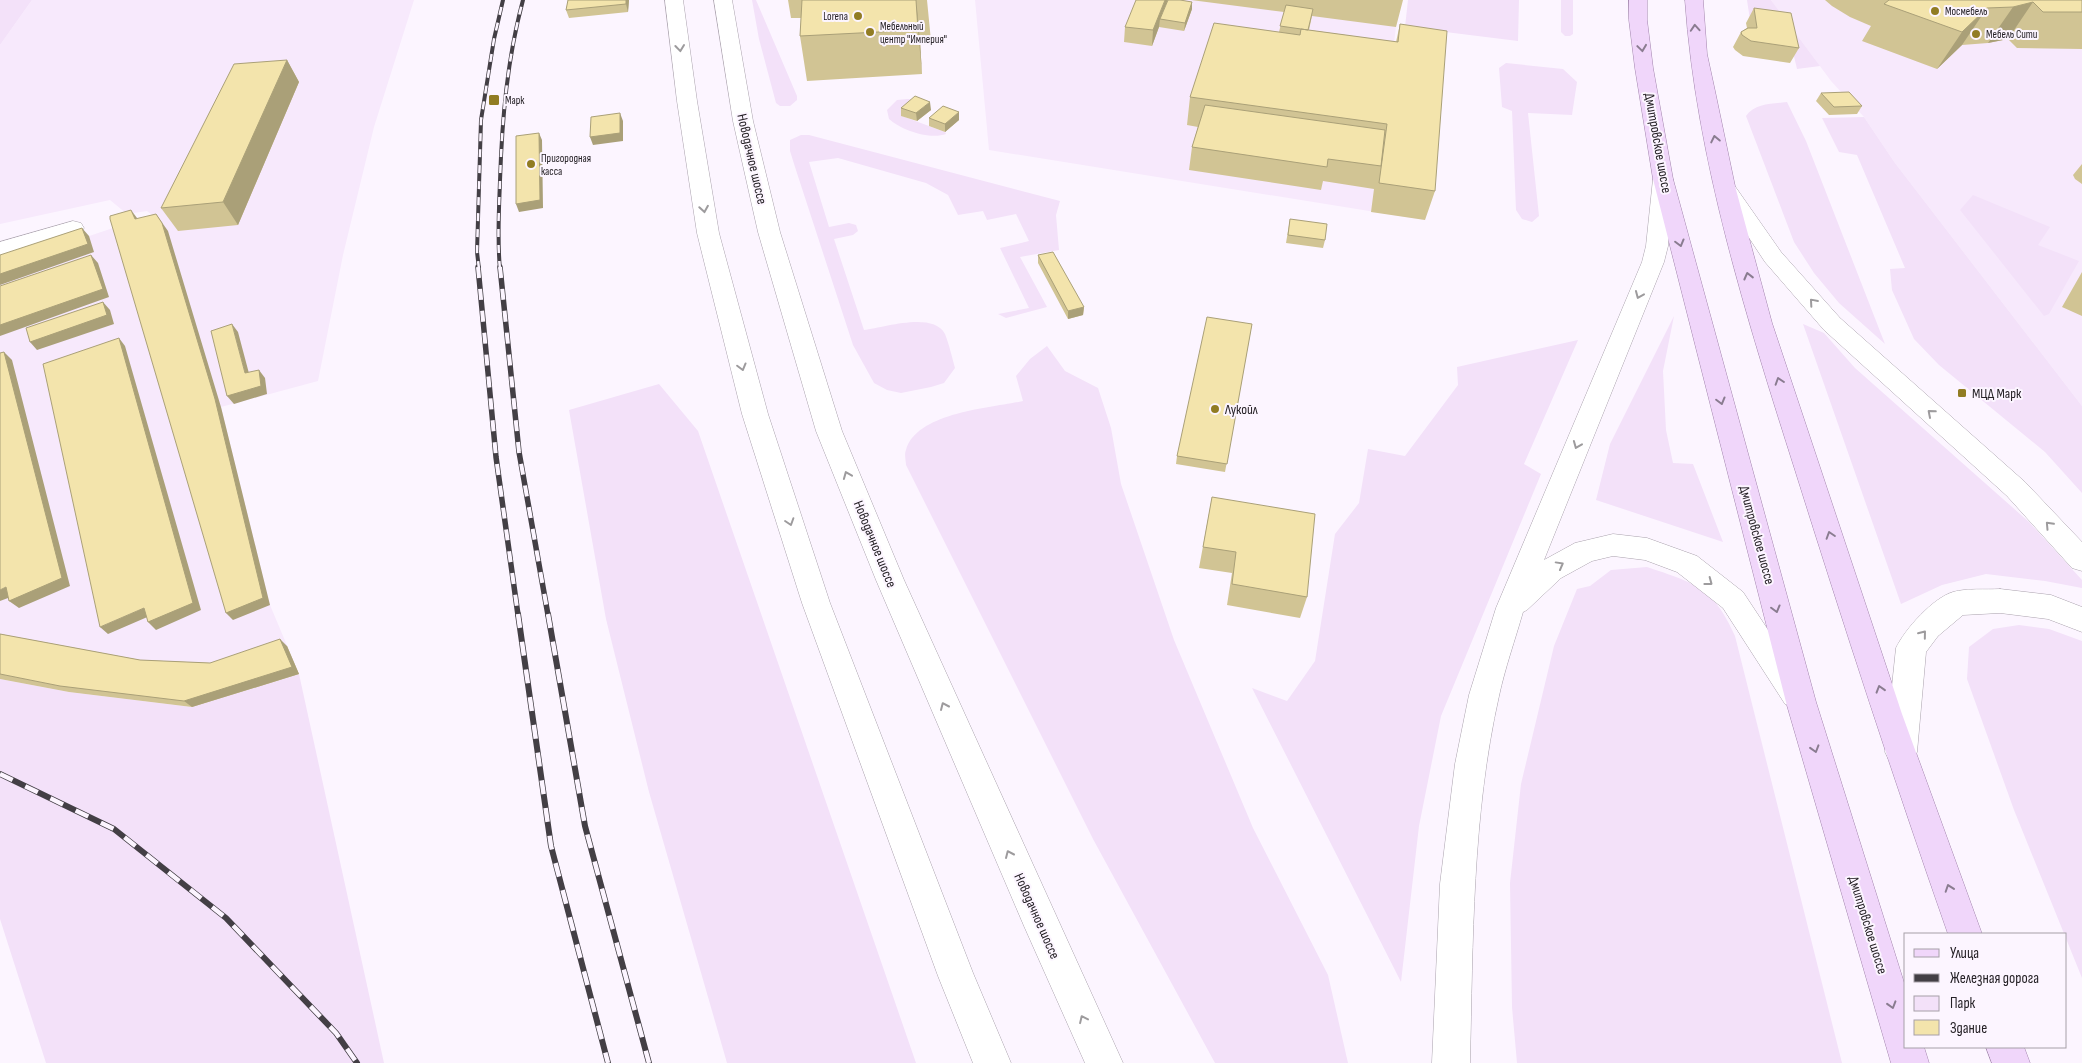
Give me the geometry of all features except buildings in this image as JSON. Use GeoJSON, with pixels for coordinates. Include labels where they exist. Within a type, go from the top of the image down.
{"type":"FeatureCollection","features":[{"type":"Feature","properties":{"kind":"main road"},"geometry":{"type":"LineString","coordinates":[[674,0],[687,101],[708,233],[755,414],[816,603],[956,976],[992,1063]]}},
{"type":"Feature","properties":{"kind":"main road","name":"Новодачное шоссе"},"geometry":{"type":"LineString","coordinates":[[723,0],[743,121],[769,232],[829,431],[894,589],[1036,914],[1104,1063]]}},
{"type":"Feature","properties":{"kind":"main road","name":"Дмитровское шоссе"},"geometry":{"type":"LineString","coordinates":[[1638,0],[1638,20],[1644,68],[1663,179],[1801,702],[1904,1043]]}},
{"type":"Feature","properties":{"kind":"main road"},"geometry":{"type":"LineString","coordinates":[[1694,0],[1698,57],[1725,186],[1760,323],[1901,752],[1965,933]]}},
{"type":"Feature","properties":{"kind":"main road"},"geometry":{"type":"LineString","coordinates":[[1449,1060],[1457,884],[1471,764],[1484,695],[1510,608],[1653,262],[1657,246],[1663,179]]}},
{"type":"Feature","properties":{"kind":"main road"},"geometry":{"type":"LineString","coordinates":[[1725,186],[1773,256],[1832,324],[2016,489],[2082,560]]}},
{"type":"Feature","properties":{"kind":"main road"},"geometry":{"type":"LineString","coordinates":[[0,249],[73,228]]}},
{"type":"Feature","properties":{"kind":"main road"},"geometry":{"type":"LineString","coordinates":[[1510,608],[1551,570],[1585,551],[1613,545],[1647,549],[1687,564],[1733,600],[1801,702]]}},
{"type":"Feature","properties":{"kind":"main road"},"geometry":{"type":"LineString","coordinates":[[1901,752],[1911,648],[1928,627],[1956,603],[2000,601],[2050,607],[2082,620]]}},
{"type":"Feature","properties":{"kind":"main road","name":"Дмитровское шоссе"},"geometry":{"type":"LineString","coordinates":[[1905,1048],[1910,1063]]}},
{"type":"Feature","properties":{"kind":"main road"},"geometry":{"type":"LineString","coordinates":[[2005,1048],[2010,1063]]}},
{"type":"Feature","properties":{"kind":"shaded area"},"geometry":{"type":"Polygon","coordinates":[[[32,0],[414,0],[374,127],[343,255],[318,381],[221,407],[270,605],[299,674],[192,707],[69,692],[0,679],[0,266],[116,227],[137,218],[141,227],[161,222],[147,211],[127,214],[110,200],[0,224],[0,45],[32,0]]]}},
{"type":"Feature","properties":{"kind":"shaded area"},"geometry":{"type":"Polygon","coordinates":[[[975,0],[1399,0],[1393,52],[1439,58],[1425,220],[989,150],[975,0]]]}},
{"type":"Feature","properties":{"kind":"shaded area"},"geometry":{"type":"Polygon","coordinates":[[[1771,0],[2082,0],[2082,406],[1895,163],[1864,117],[1831,81],[1771,0]]]}},
{"type":"Feature","properties":{"kind":"green space"},"geometry":{"type":"Polygon","coordinates":[[[0,0],[32,0],[0,45],[0,0]]]}},
{"type":"Feature","properties":{"kind":"green space"},"geometry":{"type":"Polygon","coordinates":[[[752,0],[756,0],[797,96],[797,100],[790,106],[780,106],[776,103],[759,39],[752,0]]]}},
{"type":"Feature","properties":{"kind":"green space"},"geometry":{"type":"Polygon","coordinates":[[[1408,0],[1519,0],[1518,41],[1405,27],[1408,0]]]}},
{"type":"Feature","properties":{"kind":"green space"},"geometry":{"type":"Polygon","coordinates":[[[1561,0],[1573,0],[1573,34],[1570,36],[1565,36],[1561,32],[1561,0]]]}},
{"type":"Feature","properties":{"kind":"green space"},"geometry":{"type":"Polygon","coordinates":[[[1747,0],[1771,0],[1820,66],[1797,69],[1788,31],[1750,20],[1747,0]]]}},
{"type":"Feature","properties":{"kind":"green space"},"geometry":{"type":"Polygon","coordinates":[[[1506,63],[1563,69],[1577,82],[1572,115],[1528,113],[1539,216],[1532,222],[1522,219],[1516,210],[1512,111],[1502,107],[1499,68],[1506,63]]]}},
{"type":"Feature","properties":{"kind":"green space"},"geometry":{"type":"Polygon","coordinates":[[[918,99],[902,116],[946,134],[932,136],[916,133],[901,127],[889,119],[887,110],[897,100],[918,99]]]}},
{"type":"Feature","properties":{"kind":"green space"},"geometry":{"type":"Polygon","coordinates":[[[1787,102],[1806,141],[1885,344],[1839,303],[1814,273],[1794,242],[1746,116],[1759,106],[1787,102]]]}},
{"type":"Feature","properties":{"kind":"green space"},"geometry":{"type":"Polygon","coordinates":[[[1864,117],[1895,163],[2082,406],[2082,493],[2045,452],[1939,365],[1914,339],[1892,290],[1890,269],[1905,268],[1857,155],[1839,152],[1822,118],[1864,117]]]}},
{"type":"Feature","properties":{"kind":"green space"},"geometry":{"type":"Polygon","coordinates":[[[801,135],[809,135],[1060,201],[1056,215],[1059,250],[1020,257],[1047,307],[1006,318],[998,314],[1029,308],[1000,248],[1029,241],[1016,214],[987,220],[983,211],[958,215],[948,195],[926,183],[838,158],[809,162],[829,227],[849,223],[856,225],[858,231],[853,235],[834,239],[864,330],[895,324],[930,323],[939,327],[945,334],[949,346],[955,368],[944,383],[901,393],[887,390],[874,383],[853,345],[790,151],[790,140],[801,135]]]}},
{"type":"Feature","properties":{"kind":"green space"},"geometry":{"type":"Polygon","coordinates":[[[1973,195],[2050,227],[2038,245],[2079,261],[2049,314],[2044,316],[1960,210],[1973,195]]]}},
{"type":"Feature","properties":{"kind":"green space"},"geometry":{"type":"Polygon","coordinates":[[[1674,316],[1663,371],[1666,430],[1673,463],[1693,464],[1723,542],[1596,500],[1610,444],[1674,316]]]}},
{"type":"Feature","properties":{"kind":"green space"},"geometry":{"type":"Polygon","coordinates":[[[1803,324],[1824,333],[1855,368],[2029,522],[2082,580],[2082,588],[2045,581],[1986,574],[1942,585],[1901,604],[1803,324]]]}},
{"type":"Feature","properties":{"kind":"green space"},"geometry":{"type":"Polygon","coordinates":[[[1578,340],[1524,464],[1541,474],[1441,716],[1419,826],[1401,982],[1252,688],[1287,701],[1315,661],[1335,534],[1359,503],[1368,449],[1405,456],[1458,385],[1457,367],[1578,340]]]}},
{"type":"Feature","properties":{"kind":"green space"},"geometry":{"type":"Polygon","coordinates":[[[1047,346],[1065,371],[1098,388],[1111,428],[1121,484],[1174,640],[1253,828],[1328,975],[1348,1063],[1215,1063],[1093,839],[906,465],[906,450],[913,437],[924,427],[957,414],[1023,401],[1016,376],[1030,359],[1047,346]]]}},
{"type":"Feature","properties":{"kind":"green space"},"geometry":{"type":"Polygon","coordinates":[[[659,384],[698,431],[916,1063],[727,1063],[649,792],[606,619],[569,410],[659,384]]]}},
{"type":"Feature","properties":{"kind":"green space"},"geometry":{"type":"Polygon","coordinates":[[[1647,567],[1690,583],[1711,597],[1727,620],[1735,636],[1842,1063],[1517,1063],[1512,1007],[1510,883],[1521,784],[1554,646],[1577,589],[1590,586],[1611,570],[1647,567]]]}},
{"type":"Feature","properties":{"kind":"green space"},"geometry":{"type":"Polygon","coordinates":[[[2019,625],[2049,629],[2082,641],[2082,978],[2067,941],[2067,933],[2064,933],[2014,810],[1967,679],[1969,647],[1993,629],[2019,625]]]}},
{"type":"Feature","properties":{"kind":"green space"},"geometry":{"type":"Polygon","coordinates":[[[299,674],[384,1063],[46,1063],[0,919],[0,679],[69,692],[192,707],[299,674]]]}},
{"type":"Feature","properties":{"kind":"railway"},"geometry":{"type":"LineString","coordinates":[[479,269],[477,252],[481,120],[494,39],[503,0]]}},
{"type":"Feature","properties":{"kind":"railway"},"geometry":{"type":"LineString","coordinates":[[500,269],[499,214],[504,112],[509,67],[523,0]]}},
{"type":"Feature","properties":{"kind":"railway"},"geometry":{"type":"LineString","coordinates":[[478,267],[496,457],[518,615]]}},
{"type":"Feature","properties":{"kind":"railway"},"geometry":{"type":"LineString","coordinates":[[500,267],[519,452],[548,615]]}},
{"type":"Feature","properties":{"kind":"railway"},"geometry":{"type":"LineString","coordinates":[[518,614],[551,846],[608,1063]]}},
{"type":"Feature","properties":{"kind":"railway"},"geometry":{"type":"LineString","coordinates":[[548,614],[585,826],[649,1063]]}},
{"type":"Feature","properties":{"kind":"railway"},"geometry":{"type":"LineString","coordinates":[[0,774],[114,829],[226,918],[336,1033],[357,1063]]}},
{"type":"Feature","properties":{"kind":"place","name":"Мосмебель"},"geometry":{"type":"Point","coordinates":[1935,11]}},
{"type":"Feature","properties":{"kind":"place","name":"Lorena"},"geometry":{"type":"Point","coordinates":[858,16]}},
{"type":"Feature","properties":{"kind":"place","name":"Мебельный центр \"Империя\""},"geometry":{"type":"Point","coordinates":[870,32]}},
{"type":"Feature","properties":{"kind":"place","name":"Мебель Сити"},"geometry":{"type":"Point","coordinates":[1976,34]}},
{"type":"Feature","properties":{"kind":"place","name":"Марк"},"geometry":{"type":"Point","coordinates":[494,100]}},
{"type":"Feature","properties":{"kind":"place","name":"Пригородная касса"},"geometry":{"type":"Point","coordinates":[531,164]}},
{"type":"Feature","properties":{"kind":"place","name":"МЦД Марк"},"geometry":{"type":"Point","coordinates":[1962,393]}},
{"type":"Feature","properties":{"kind":"place","name":"Лукойл"},"geometry":{"type":"Point","coordinates":[1215,409]}}]}
